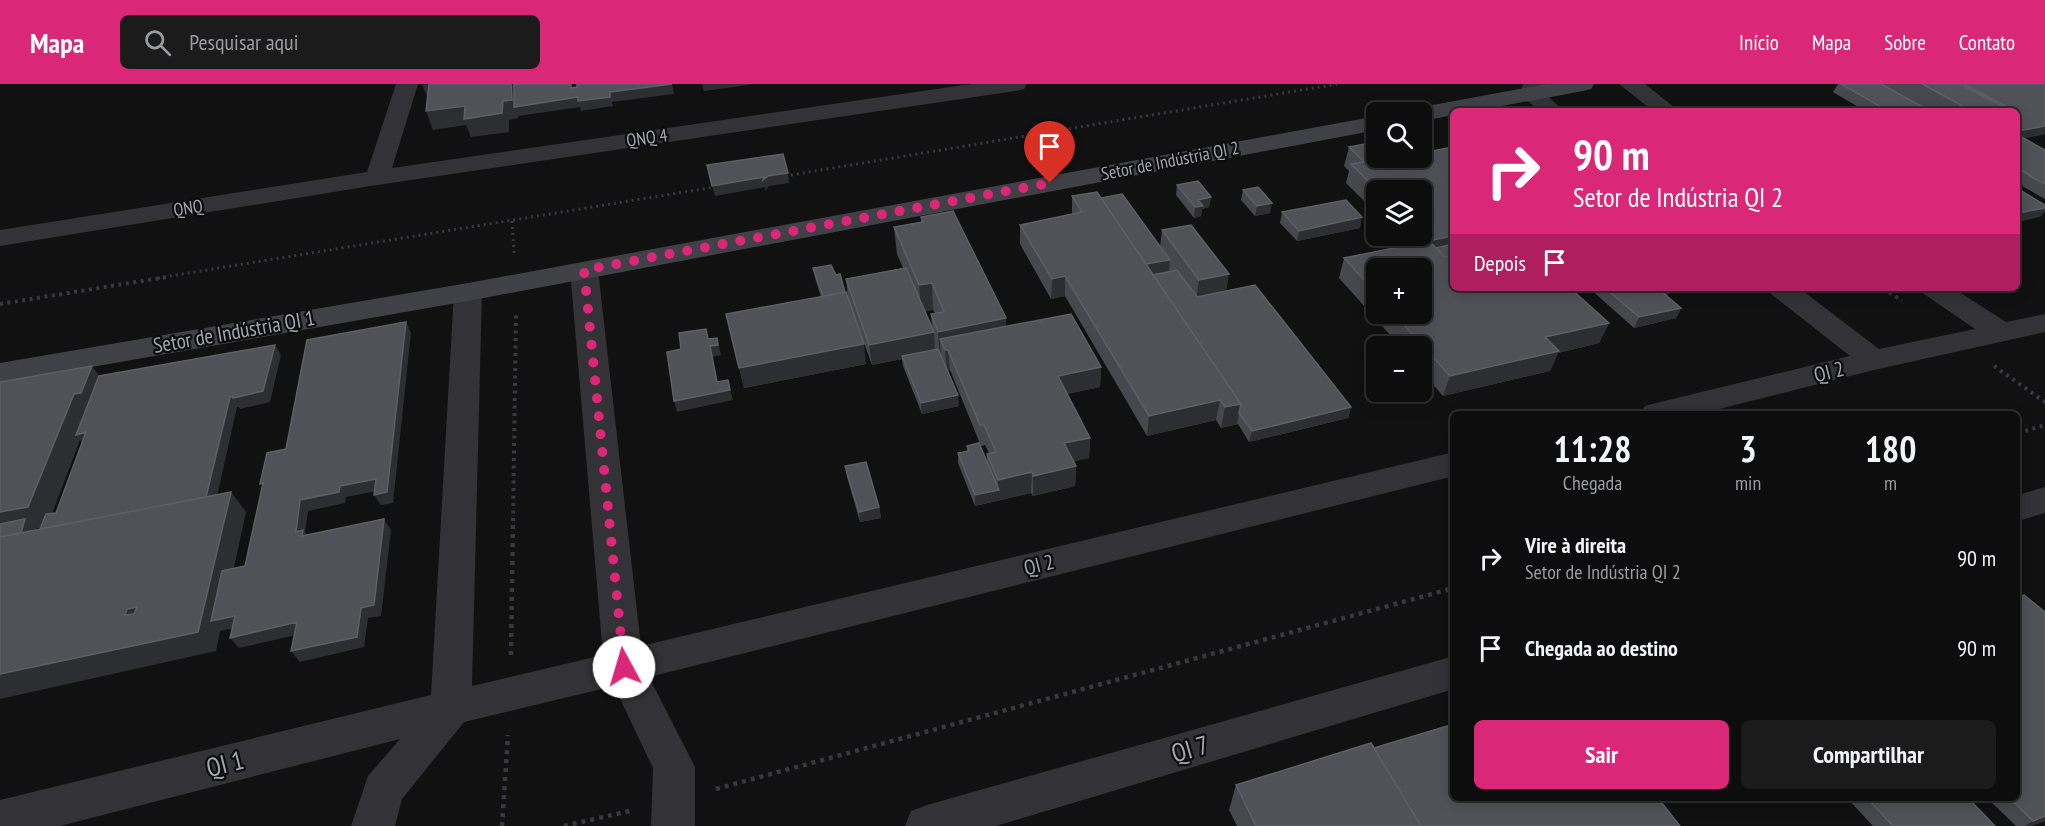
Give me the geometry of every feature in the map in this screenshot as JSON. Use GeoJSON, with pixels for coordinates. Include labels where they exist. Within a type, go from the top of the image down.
{"type":"FeatureCollection","features":[{"type":"Feature","properties":{"kind":"street"},"geometry":{"type":"LineString","coordinates":[[376,178],[407,84]]}},
{"type":"Feature","properties":{"kind":"street","name":"QNQ 4"},"geometry":{"type":"LineString","coordinates":[[376,178],[1016,84]]}},
{"type":"Feature","properties":{"kind":"street"},"geometry":{"type":"LineString","coordinates":[[1432,112],[1533,89],[1583,84]]}},
{"type":"Feature","properties":{"kind":"street"},"geometry":{"type":"LineString","coordinates":[[1630,84],[1664,108]]}},
{"type":"Feature","properties":{"kind":"street"},"geometry":{"type":"LineString","coordinates":[[1533,89],[1550,108]]}},
{"type":"Feature","properties":{"kind":"street","name":"Setor de Indústria QI 2"},"geometry":{"type":"LineString","coordinates":[[468,292],[1366,125]]}},
{"type":"Feature","properties":{"kind":"street","name":"QNQ"},"geometry":{"type":"LineString","coordinates":[[0,238],[376,178]]}},
{"type":"Feature","properties":{"kind":"street"},"geometry":{"type":"LineString","coordinates":[[584,270],[624,667],[674,767],[673,813]]}},
{"type":"Feature","properties":{"kind":"street"},"geometry":{"type":"LineString","coordinates":[[1785,291],[1874,360]]}},
{"type":"Feature","properties":{"kind":"street"},"geometry":{"type":"LineString","coordinates":[[1939,291],[2002,333]]}},
{"type":"Feature","properties":{"kind":"street"},"geometry":{"type":"LineString","coordinates":[[373,826],[383,790],[451,708],[468,292]]}},
{"type":"Feature","properties":{"kind":"street","name":"Setor de Indústria QI 1"},"geometry":{"type":"LineString","coordinates":[[0,373],[468,292]]}},
{"type":"Feature","properties":{"kind":"street","name":"QI 2"},"geometry":{"type":"LineString","coordinates":[[1668,411],[1874,360],[2045,323]]}},
{"type":"Feature","properties":{"kind":"street","name":"QI 2"},"geometry":{"type":"LineString","coordinates":[[510,694],[1450,465]]}},
{"type":"Feature","properties":{"kind":"street"},"geometry":{"type":"LineString","coordinates":[[2020,507],[2045,500]]}},
{"type":"Feature","properties":{"kind":"street","name":"QI 7"},"geometry":{"type":"LineString","coordinates":[[927,826],[1450,673]]}},
{"type":"Feature","properties":{"kind":"street","name":"QI 1"},"geometry":{"type":"LineString","coordinates":[[0,821],[510,694]]}},
{"type":"Feature","properties":{"kind":"path"},"geometry":{"type":"LineString","coordinates":[[783,176],[1338,84]]}},
{"type":"Feature","properties":{"kind":"path"},"geometry":{"type":"LineString","coordinates":[[0,304],[724,186]]}},
{"type":"Feature","properties":{"kind":"path"},"geometry":{"type":"LineString","coordinates":[[502,826],[510,694],[516,283],[512,221]]}},
{"type":"Feature","properties":{"kind":"path"},"geometry":{"type":"LineString","coordinates":[[2020,432],[2045,425]]}},
{"type":"Feature","properties":{"kind":"path"},"geometry":{"type":"LineString","coordinates":[[564,826],[673,813],[1450,589]]}},
{"type":"Feature","properties":{"kind":"building"},"geometry":{"type":"Polygon","coordinates":[[[429,84],[511,84],[512,100],[503,101],[502,113],[464,119],[465,106],[426,111],[429,84]]]}},
{"type":"Feature","properties":{"kind":"building"},"geometry":{"type":"Polygon","coordinates":[[[514,84],[571,84],[571,88],[577,87],[577,84],[672,84],[610,92],[610,97],[578,101],[578,97],[514,107],[514,84]]]}},
{"type":"Feature","properties":{"kind":"building"},"geometry":{"type":"Polygon","coordinates":[[[1841,84],[1881,84],[1925,108],[1883,108],[1841,84]]]}},
{"type":"Feature","properties":{"kind":"building"},"geometry":{"type":"Polygon","coordinates":[[[1922,84],[1960,84],[2006,108],[1966,108],[1922,84]]]}},
{"type":"Feature","properties":{"kind":"building"},"geometry":{"type":"Polygon","coordinates":[[[1964,84],[2045,84],[2045,126],[2020,131],[2020,108],[2009,108],[1964,84]]]}},
{"type":"Feature","properties":{"kind":"building"},"geometry":{"type":"Polygon","coordinates":[[[2020,136],[2045,150],[2045,184],[2029,176],[2031,176],[2020,169],[2020,136]]]}},
{"type":"Feature","properties":{"kind":"building"},"geometry":{"type":"Polygon","coordinates":[[[1366,144],[1366,168],[1432,168],[1432,151],[1447,148],[1450,150],[1450,237],[1432,240],[1432,180],[1367,180],[1351,164],[1364,162],[1349,147],[1366,144]]]}},
{"type":"Feature","properties":{"kind":"building"},"geometry":{"type":"Polygon","coordinates":[[[783,154],[788,173],[768,176],[763,180],[764,177],[712,186],[707,165],[783,154]]]}},
{"type":"Feature","properties":{"kind":"building"},"geometry":{"type":"Polygon","coordinates":[[[1198,181],[1211,197],[1198,200],[1203,206],[1195,207],[1177,185],[1198,181]]]}},
{"type":"Feature","properties":{"kind":"building"},"geometry":{"type":"Polygon","coordinates":[[[1258,187],[1272,203],[1257,206],[1243,190],[1258,187]]]}},
{"type":"Feature","properties":{"kind":"building"},"geometry":{"type":"Polygon","coordinates":[[[2020,190],[2045,205],[2045,208],[2020,213],[2020,190]]]}},
{"type":"Feature","properties":{"kind":"building"},"geometry":{"type":"Polygon","coordinates":[[[1097,192],[1241,404],[1225,407],[1220,400],[1149,416],[1065,276],[1052,279],[1020,225],[1082,212],[1072,196],[1097,192]]]}},
{"type":"Feature","properties":{"kind":"building"},"geometry":{"type":"Polygon","coordinates":[[[1122,194],[1170,260],[1146,264],[1101,198],[1122,194]]]}},
{"type":"Feature","properties":{"kind":"building"},"geometry":{"type":"Polygon","coordinates":[[[1346,200],[1362,217],[1299,231],[1282,212],[1346,200]]]}},
{"type":"Feature","properties":{"kind":"building"},"geometry":{"type":"Polygon","coordinates":[[[953,211],[1006,318],[938,332],[931,314],[944,312],[932,283],[919,285],[894,227],[923,222],[921,217],[953,211]]]}},
{"type":"Feature","properties":{"kind":"building"},"geometry":{"type":"Polygon","coordinates":[[[1191,225],[1229,274],[1199,280],[1162,230],[1191,225]]]}},
{"type":"Feature","properties":{"kind":"building"},"geometry":{"type":"Polygon","coordinates":[[[1432,244],[1445,257],[1450,256],[1450,291],[1573,291],[1609,323],[1545,337],[1559,351],[1450,376],[1432,356],[1432,336],[1414,336],[1403,324],[1432,324],[1432,258],[1366,258],[1366,282],[1344,258],[1404,246],[1432,246],[1432,244]]]}},
{"type":"Feature","properties":{"kind":"building"},"geometry":{"type":"Polygon","coordinates":[[[1450,245],[1450,256],[1445,257],[1436,248],[1450,245]]]}},
{"type":"Feature","properties":{"kind":"building"},"geometry":{"type":"Polygon","coordinates":[[[831,265],[836,275],[840,274],[845,292],[823,296],[813,268],[831,265]]]}},
{"type":"Feature","properties":{"kind":"building"},"geometry":{"type":"Polygon","coordinates":[[[906,268],[934,332],[869,345],[846,279],[906,268]]]}},
{"type":"Feature","properties":{"kind":"building"},"geometry":{"type":"Polygon","coordinates":[[[1177,270],[1197,297],[1255,285],[1351,407],[1252,431],[1239,413],[1241,404],[1153,275],[1177,270]]]}},
{"type":"Feature","properties":{"kind":"building"},"geometry":{"type":"Polygon","coordinates":[[[1609,291],[1661,291],[1681,308],[1639,317],[1609,291]]]}},
{"type":"Feature","properties":{"kind":"building"},"geometry":{"type":"Polygon","coordinates":[[[846,292],[864,344],[739,368],[726,314],[846,292]]]}},
{"type":"Feature","properties":{"kind":"building"},"geometry":{"type":"Polygon","coordinates":[[[1071,314],[1101,367],[1058,376],[1090,438],[1064,443],[1076,466],[1033,476],[1032,472],[998,480],[987,454],[996,452],[984,425],[980,425],[948,350],[945,350],[940,339],[1071,314]]]}},
{"type":"Feature","properties":{"kind":"building"},"geometry":{"type":"Polygon","coordinates":[[[406,322],[387,492],[374,495],[376,479],[340,486],[339,492],[300,500],[296,532],[303,530],[302,536],[384,519],[374,605],[361,608],[357,637],[291,651],[297,622],[230,638],[235,616],[211,621],[222,571],[245,566],[263,483],[260,484],[267,453],[286,449],[307,340],[406,322]]]}},
{"type":"Feature","properties":{"kind":"building"},"geometry":{"type":"Polygon","coordinates":[[[706,329],[708,339],[717,338],[718,345],[710,346],[717,382],[728,380],[730,390],[674,401],[667,352],[681,349],[679,333],[706,329]]]}},
{"type":"Feature","properties":{"kind":"building"},"geometry":{"type":"Polygon","coordinates":[[[275,345],[263,391],[230,397],[206,497],[40,529],[46,514],[56,513],[86,432],[76,435],[99,376],[275,345]]]}},
{"type":"Feature","properties":{"kind":"building"},"geometry":{"type":"Polygon","coordinates":[[[938,349],[958,395],[921,403],[902,356],[938,349]]]}},
{"type":"Feature","properties":{"kind":"building"},"geometry":{"type":"Polygon","coordinates":[[[92,366],[81,393],[74,394],[28,507],[0,512],[0,382],[92,366]]]}},
{"type":"Feature","properties":{"kind":"building"},"geometry":{"type":"Polygon","coordinates":[[[979,443],[999,490],[975,495],[958,453],[969,451],[967,446],[979,443]]]}},
{"type":"Feature","properties":{"kind":"building"},"geometry":{"type":"Polygon","coordinates":[[[866,462],[879,507],[859,512],[845,466],[866,462]]]}},
{"type":"Feature","properties":{"kind":"building"},"geometry":{"type":"Polygon","coordinates":[[[231,492],[198,632],[0,674],[0,537],[231,492]],[[137,607],[127,609],[125,615],[134,614],[137,607]]]}},
{"type":"Feature","properties":{"kind":"building"},"geometry":{"type":"Polygon","coordinates":[[[25,519],[21,533],[0,537],[0,524],[25,519]]]}},
{"type":"Feature","properties":{"kind":"building"},"geometry":{"type":"Polygon","coordinates":[[[2024,595],[2045,612],[2045,816],[2033,821],[2013,801],[2020,801],[2020,596],[2024,595]]]}},
{"type":"Feature","properties":{"kind":"building"},"geometry":{"type":"Polygon","coordinates":[[[1450,725],[1450,801],[1660,801],[1680,826],[1421,826],[1374,748],[1450,725]]]}},
{"type":"Feature","properties":{"kind":"building"},"geometry":{"type":"Polygon","coordinates":[[[1371,743],[1421,826],[1256,826],[1236,785],[1371,743]]]}},
{"type":"Feature","properties":{"kind":"building"},"geometry":{"type":"Polygon","coordinates":[[[1870,801],[1971,801],[1995,826],[1893,826],[1870,801]]]}},
{"type":"Feature","properties":{"kind":"route"},"geometry":{"type":"LineString","coordinates":[[624,667],[584,270],[1050,183]]}}]}
